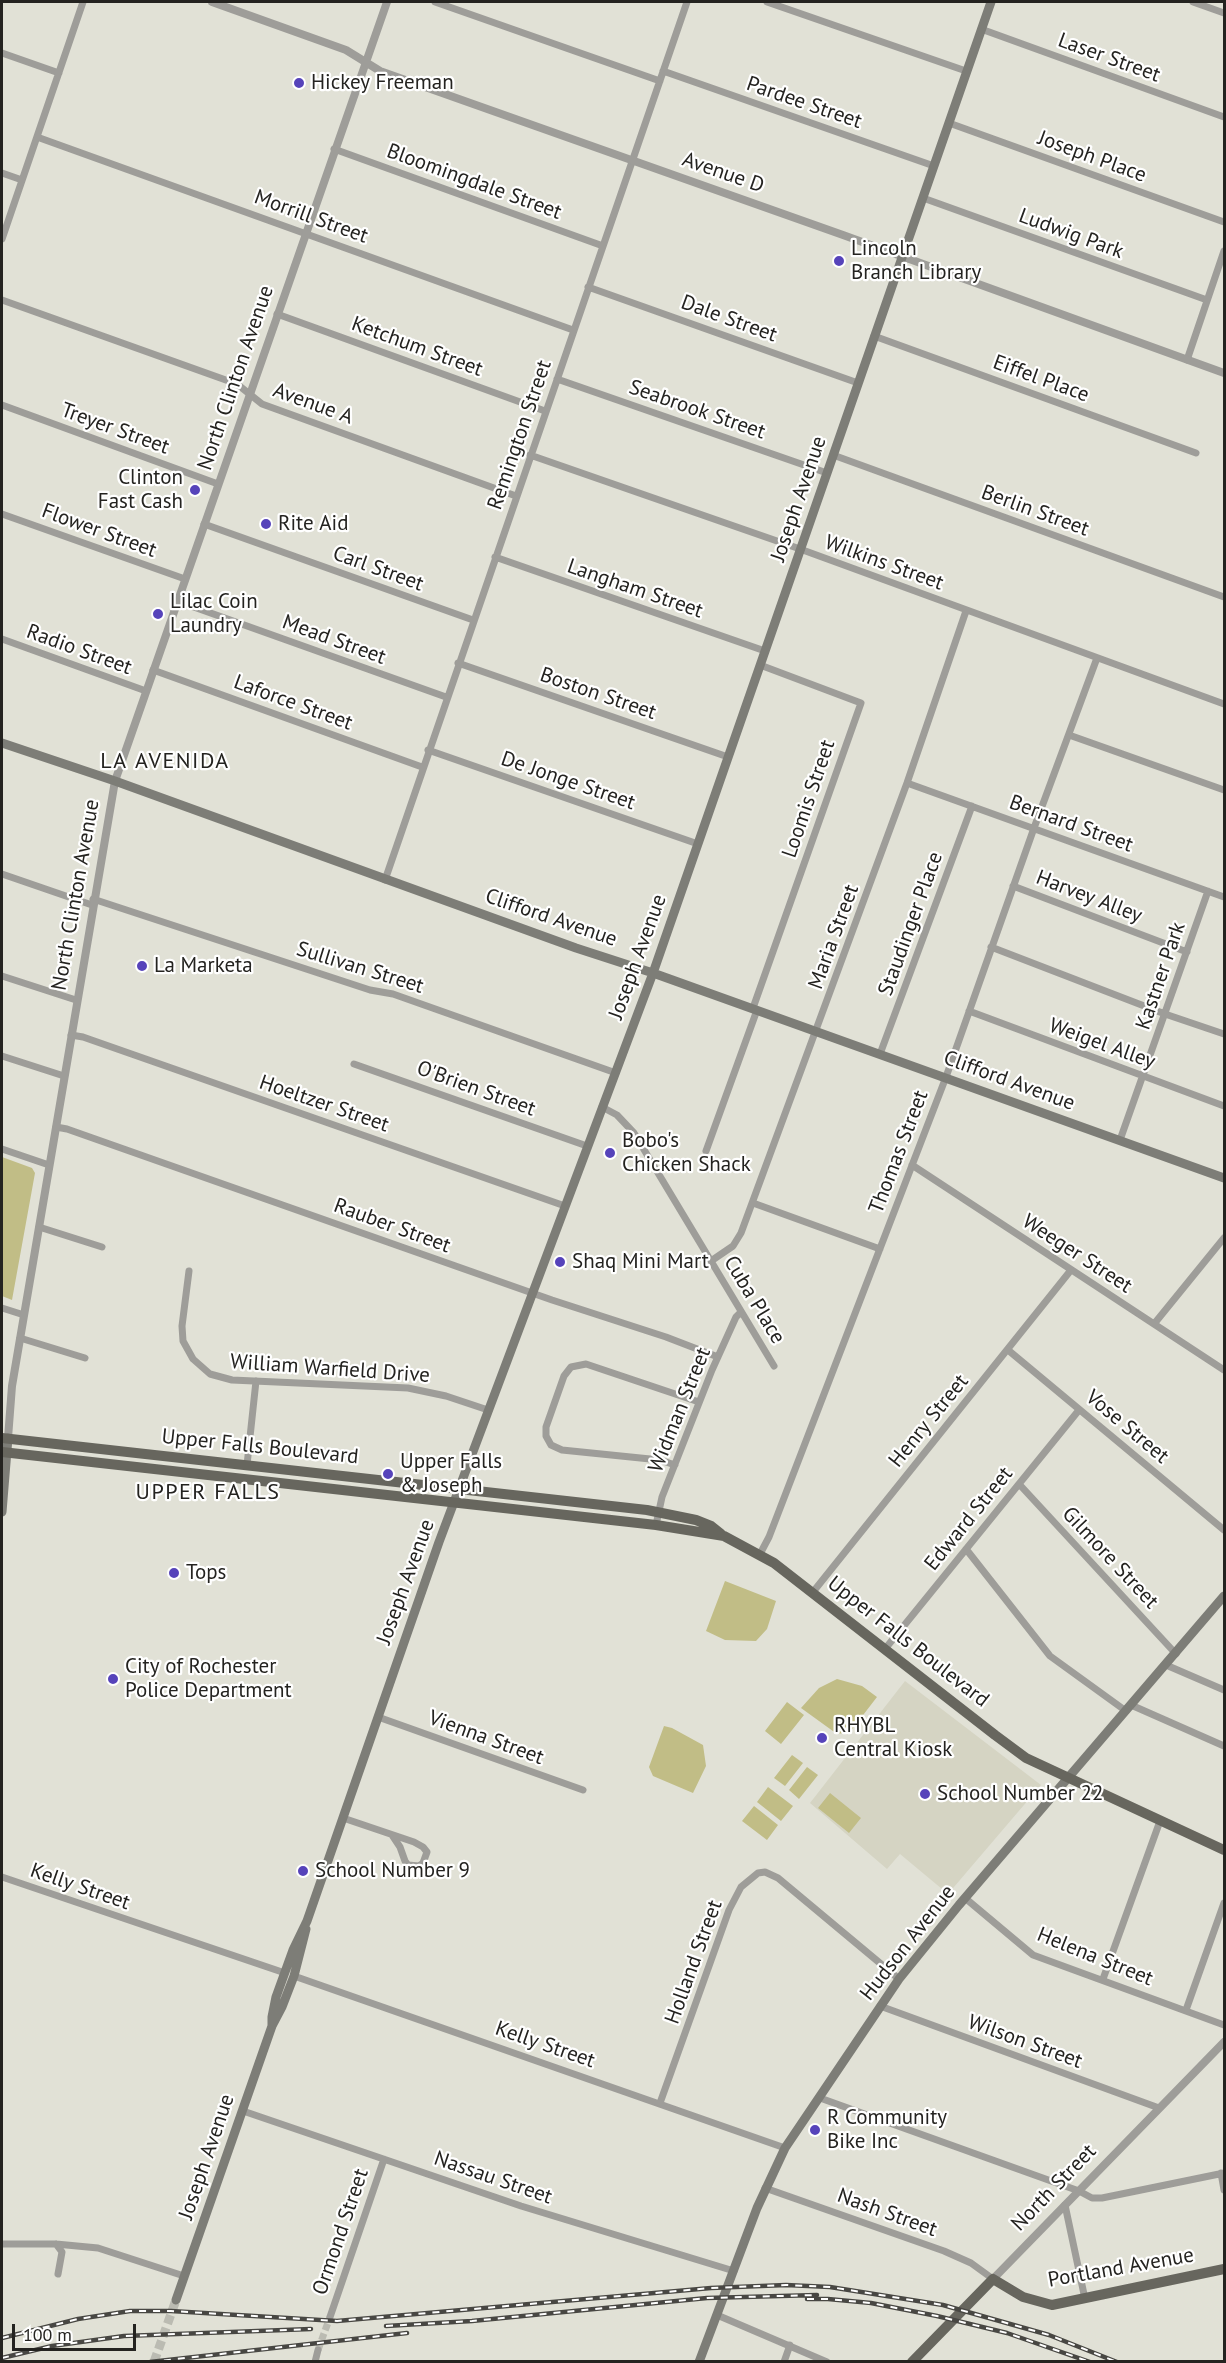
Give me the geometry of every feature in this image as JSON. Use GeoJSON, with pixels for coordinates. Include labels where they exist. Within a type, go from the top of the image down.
{"type":"FeatureCollection","features":[{"type":"Feature","properties":{"kind":"main road","name":"Joseph Avenue"},"geometry":{"type":"LineString","coordinates":[[176,2300],[272,2026],[282,2007],[289,1975],[459,1488],[653,973],[991,2]]}},
{"type":"Feature","properties":{"kind":"main road","name":"Clifford Avenue"},"geometry":{"type":"LineString","coordinates":[[2,742],[1224,1178]]}},
{"type":"Feature","properties":{"kind":"main road","name":"Upper Falls Boulevard"},"geometry":{"type":"LineString","coordinates":[[5,1438],[658,1511],[701,1522],[760,1554],[813,1592],[1015,1750],[1068,1778],[1224,1850]]}},
{"type":"Feature","properties":{"kind":"main road","name":"North Clinton Avenue"},"geometry":{"type":"LineString","coordinates":[[2,1512],[5,1438]]}},
{"type":"Feature","properties":{"kind":"main road","name":"Upper Falls Boulevard"},"geometry":{"type":"LineString","coordinates":[[4,1452],[656,1525],[724,1536]]}},
{"type":"Feature","properties":{"kind":"main road","name":"Hudson Avenue"},"geometry":{"type":"LineString","coordinates":[[699,2361],[765,2188],[785,2148],[880,2006],[965,1898],[1224,1599]]}},
{"type":"Feature","properties":{"kind":"main road","name":"Portland Avenue"},"geometry":{"type":"LineString","coordinates":[[993,2279],[1015,2293],[1047,2305],[1224,2269]]}},
{"type":"Feature","properties":{"kind":"main road","name":"North Street"},"geometry":{"type":"LineString","coordinates":[[912,2361],[993,2279]]}},
{"type":"Feature","properties":{"kind":"street"},"geometry":{"type":"LineString","coordinates":[[2,239],[83,2]]}},
{"type":"Feature","properties":{"kind":"street","name":"Avenue D"},"geometry":{"type":"LineString","coordinates":[[212,2],[346,50],[380,71],[1224,373]]}},
{"type":"Feature","properties":{"kind":"street","name":"North Clinton Avenue"},"geometry":{"type":"LineString","coordinates":[[5,1438],[76,1000],[115,781],[364,62],[387,2]]}},
{"type":"Feature","properties":{"kind":"street"},"geometry":{"type":"LineString","coordinates":[[435,2],[660,81]]}},
{"type":"Feature","properties":{"kind":"street","name":"Remington Street"},"geometry":{"type":"LineString","coordinates":[[385,880],[422,766],[687,2]]}},
{"type":"Feature","properties":{"kind":"street"},"geometry":{"type":"LineString","coordinates":[[767,2],[966,71]]}},
{"type":"Feature","properties":{"kind":"street"},"geometry":{"type":"LineString","coordinates":[[1193,2],[1224,13]]}},
{"type":"Feature","properties":{"kind":"street","name":"Laser Street"},"geometry":{"type":"LineString","coordinates":[[981,29],[1224,117]]}},
{"type":"Feature","properties":{"kind":"street"},"geometry":{"type":"LineString","coordinates":[[2,53],[58,73]]}},
{"type":"Feature","properties":{"kind":"street","name":"Pardee Street"},"geometry":{"type":"LineString","coordinates":[[663,71],[934,166]]}},
{"type":"Feature","properties":{"kind":"street","name":"Joseph Place"},"geometry":{"type":"LineString","coordinates":[[949,123],[1224,222]]}},
{"type":"Feature","properties":{"kind":"street","name":"Morrill Street"},"geometry":{"type":"LineString","coordinates":[[37,137],[573,330]]}},
{"type":"Feature","properties":{"kind":"street","name":"Bloomingdale Street"},"geometry":{"type":"LineString","coordinates":[[334,149],[603,246]]}},
{"type":"Feature","properties":{"kind":"street"},"geometry":{"type":"LineString","coordinates":[[2,173],[22,180]]}},
{"type":"Feature","properties":{"kind":"street","name":"Ludwig Park"},"geometry":{"type":"LineString","coordinates":[[923,198],[1208,300]]}},
{"type":"Feature","properties":{"kind":"street"},"geometry":{"type":"LineString","coordinates":[[1187,360],[1224,252]]}},
{"type":"Feature","properties":{"kind":"street","name":"Dale Street"},"geometry":{"type":"LineString","coordinates":[[588,287],[858,383]]}},
{"type":"Feature","properties":{"kind":"street","name":"Avenue A"},"geometry":{"type":"LineString","coordinates":[[2,300],[237,384],[262,404],[516,496]]}},
{"type":"Feature","properties":{"kind":"street","name":"Ketchum Street"},"geometry":{"type":"LineString","coordinates":[[277,314],[545,411]]}},
{"type":"Feature","properties":{"kind":"street","name":"Eiffel Place"},"geometry":{"type":"LineString","coordinates":[[874,336],[1196,453]]}},
{"type":"Feature","properties":{"kind":"street","name":"Seabrook Street"},"geometry":{"type":"LineString","coordinates":[[556,379],[827,473]]}},
{"type":"Feature","properties":{"kind":"street","name":"Treyer Street"},"geometry":{"type":"LineString","coordinates":[[2,405],[218,484]]}},
{"type":"Feature","properties":{"kind":"street","name":"Wilkins Street"},"geometry":{"type":"LineString","coordinates":[[530,455],[800,549],[1224,704]]}},
{"type":"Feature","properties":{"kind":"street","name":"Berlin Street"},"geometry":{"type":"LineString","coordinates":[[833,455],[1224,597]]}},
{"type":"Feature","properties":{"kind":"street","name":"Flower Street"},"geometry":{"type":"LineString","coordinates":[[2,514],[185,579]]}},
{"type":"Feature","properties":{"kind":"street","name":"Carl Street"},"geometry":{"type":"LineString","coordinates":[[204,524],[473,621]]}},
{"type":"Feature","properties":{"kind":"street","name":"Langham Street"},"geometry":{"type":"LineString","coordinates":[[495,557],[765,651]]}},
{"type":"Feature","properties":{"kind":"street","name":"Mead Street"},"geometry":{"type":"LineString","coordinates":[[177,602],[446,697]]}},
{"type":"Feature","properties":{"kind":"street","name":"Maria Street"},"geometry":{"type":"LineString","coordinates":[[711,1261],[729,1250],[739,1238],[753,1203],[907,783],[966,611]]}},
{"type":"Feature","properties":{"kind":"street","name":"Radio Street"},"geometry":{"type":"LineString","coordinates":[[2,639],[146,691]]}},
{"type":"Feature","properties":{"kind":"street","name":"Thomas Street"},"geometry":{"type":"LineString","coordinates":[[760,1554],[769,1537],[946,1077],[1097,658]]}},
{"type":"Feature","properties":{"kind":"street","name":"Boston Street"},"geometry":{"type":"LineString","coordinates":[[458,663],[728,757]]}},
{"type":"Feature","properties":{"kind":"street","name":"Loomis Street"},"geometry":{"type":"LineString","coordinates":[[755,1009],[861,703],[760,665]]}},
{"type":"Feature","properties":{"kind":"street","name":"Laforce Street"},"geometry":{"type":"LineString","coordinates":[[153,670],[422,766]]}},
{"type":"Feature","properties":{"kind":"street"},"geometry":{"type":"LineString","coordinates":[[1069,735],[1224,790]]}},
{"type":"Feature","properties":{"kind":"street","name":"De Jonge Street"},"geometry":{"type":"LineString","coordinates":[[428,750],[698,844]]}},
{"type":"Feature","properties":{"kind":"street","name":"Bernard Street"},"geometry":{"type":"LineString","coordinates":[[907,783],[1224,897]]}},
{"type":"Feature","properties":{"kind":"street","name":"Staudinger Place"},"geometry":{"type":"LineString","coordinates":[[880,1054],[972,806]]}},
{"type":"Feature","properties":{"kind":"street","name":"Sullivan Street"},"geometry":{"type":"LineString","coordinates":[[2,874],[370,990],[393,994],[615,1073]]}},
{"type":"Feature","properties":{"kind":"street","name":"Harvey Alley"},"geometry":{"type":"LineString","coordinates":[[1013,886],[1187,952]]}},
{"type":"Feature","properties":{"kind":"street","name":"Kastner Park"},"geometry":{"type":"LineString","coordinates":[[1120,1140],[1208,891]]}},
{"type":"Feature","properties":{"kind":"street"},"geometry":{"type":"LineString","coordinates":[[991,947],[1165,1014],[1224,1034]]}},
{"type":"Feature","properties":{"kind":"street"},"geometry":{"type":"LineString","coordinates":[[2,976],[76,1000]]}},
{"type":"Feature","properties":{"kind":"street"},"geometry":{"type":"LineString","coordinates":[[706,1151],[755,1009]]}},
{"type":"Feature","properties":{"kind":"street","name":"Weigel Alley"},"geometry":{"type":"LineString","coordinates":[[969,1011],[1224,1106]]}},
{"type":"Feature","properties":{"kind":"street","name":"Hoeltzer Street"},"geometry":{"type":"LineString","coordinates":[[71,1035],[83,1037],[565,1206]]}},
{"type":"Feature","properties":{"kind":"street"},"geometry":{"type":"LineString","coordinates":[[2,1056],[64,1076]]}},
{"type":"Feature","properties":{"kind":"street","name":"O'Brien Street"},"geometry":{"type":"LineString","coordinates":[[354,1064],[587,1146]]}},
{"type":"Feature","properties":{"kind":"street","name":"Cuba Place"},"geometry":{"type":"LineString","coordinates":[[602,1107],[617,1115],[633,1130],[774,1366]]}},
{"type":"Feature","properties":{"kind":"street","name":"Rauber Street"},"geometry":{"type":"LineString","coordinates":[[56,1126],[718,1357]]}},
{"type":"Feature","properties":{"kind":"street"},"geometry":{"type":"LineString","coordinates":[[2,1149],[50,1165]]}},
{"type":"Feature","properties":{"kind":"street","name":"Weeger Street"},"geometry":{"type":"LineString","coordinates":[[912,1166],[1224,1370]]}},
{"type":"Feature","properties":{"kind":"street"},"geometry":{"type":"LineString","coordinates":[[753,1203],[880,1249]]}},
{"type":"Feature","properties":{"kind":"street"},"geometry":{"type":"LineString","coordinates":[[39,1227],[102,1247]]}},
{"type":"Feature","properties":{"kind":"street"},"geometry":{"type":"LineString","coordinates":[[1154,1324],[1224,1238]]}},
{"type":"Feature","properties":{"kind":"street","name":"Henry Street"},"geometry":{"type":"LineString","coordinates":[[813,1592],[1071,1270]]}},
{"type":"Feature","properties":{"kind":"street","name":"William Warfield Drive"},"geometry":{"type":"LineString","coordinates":[[189,1272],[182,1326],[183,1341],[189,1355],[200,1368],[215,1376],[256,1381],[408,1388],[446,1396],[488,1410]]}},
{"type":"Feature","properties":{"kind":"street"},"geometry":{"type":"LineString","coordinates":[[2,1308],[24,1315]]}},
{"type":"Feature","properties":{"kind":"street","name":"Widman Street"},"geometry":{"type":"LineString","coordinates":[[656,1525],[658,1511],[699,1402],[736,1317],[741,1312]]}},
{"type":"Feature","properties":{"kind":"street"},"geometry":{"type":"LineString","coordinates":[[20,1338],[85,1358]]}},
{"type":"Feature","properties":{"kind":"street","name":"Vose Street"},"geometry":{"type":"LineString","coordinates":[[1008,1350],[1224,1530]]}},
{"type":"Feature","properties":{"kind":"street"},"geometry":{"type":"LineString","coordinates":[[675,1465],[660,1460],[566,1450],[551,1445],[546,1436],[546,1427],[564,1376],[574,1365],[586,1364],[699,1402]]}},
{"type":"Feature","properties":{"kind":"street"},"geometry":{"type":"LineString","coordinates":[[248,1465],[256,1381]]}},
{"type":"Feature","properties":{"kind":"street","name":"Edward Street"},"geometry":{"type":"LineString","coordinates":[[885,1649],[1079,1410]]}},
{"type":"Feature","properties":{"kind":"street","name":"Gilmore Street"},"geometry":{"type":"LineString","coordinates":[[1019,1484],[1176,1654]]}},
{"type":"Feature","properties":{"kind":"street"},"geometry":{"type":"LineString","coordinates":[[966,1549],[1050,1656],[1128,1708],[1224,1746]]}},
{"type":"Feature","properties":{"kind":"street"},"geometry":{"type":"LineString","coordinates":[[1166,1665],[1224,1690]]}},
{"type":"Feature","properties":{"kind":"street","name":"Vienna Street"},"geometry":{"type":"LineString","coordinates":[[378,1717],[583,1790]]}},
{"type":"Feature","properties":{"kind":"street"},"geometry":{"type":"LineString","coordinates":[[343,1818],[392,1835],[423,1847],[427,1852],[423,1863],[419,1866],[408,1865],[392,1835]]}},
{"type":"Feature","properties":{"kind":"street"},"geometry":{"type":"LineString","coordinates":[[1103,1979],[1160,1821]]}},
{"type":"Feature","properties":{"kind":"street","name":"Holland Street"},"geometry":{"type":"LineString","coordinates":[[660,2103],[729,1910],[741,1887],[759,1873],[765,1872],[778,1878],[899,1979]]}},
{"type":"Feature","properties":{"kind":"street","name":"Kelly Street"},"geometry":{"type":"LineString","coordinates":[[2,1878],[289,1975],[785,2148]]}},
{"type":"Feature","properties":{"kind":"street","name":"Helena Street"},"geometry":{"type":"LineString","coordinates":[[965,1898],[1033,1954],[1224,2025]]}},
{"type":"Feature","properties":{"kind":"street"},"geometry":{"type":"LineString","coordinates":[[1186,2010],[1224,1903]]}},
{"type":"Feature","properties":{"kind":"street","name":"Wilson Street"},"geometry":{"type":"LineString","coordinates":[[880,2006],[1159,2108]]}},
{"type":"Feature","properties":{"kind":"street","name":"North Street"},"geometry":{"type":"LineString","coordinates":[[993,2279],[1224,2042]]}},
{"type":"Feature","properties":{"kind":"street"},"geometry":{"type":"LineString","coordinates":[[820,2098],[1079,2191],[1092,2198],[1223,2173],[1224,2190]]}},
{"type":"Feature","properties":{"kind":"street","name":"Nassau Street"},"geometry":{"type":"LineString","coordinates":[[243,2111],[538,2212],[734,2271]]}},
{"type":"Feature","properties":{"kind":"street","name":"Ormond Street"},"geometry":{"type":"LineString","coordinates":[[330,2317],[384,2159]]}},
{"type":"Feature","properties":{"kind":"street","name":"Nash Street"},"geometry":{"type":"LineString","coordinates":[[765,2188],[944,2251],[971,2263],[993,2279]]}},
{"type":"Feature","properties":{"kind":"street"},"geometry":{"type":"LineString","coordinates":[[1065,2205],[1085,2299]]}},
{"type":"Feature","properties":{"kind":"street"},"geometry":{"type":"LineString","coordinates":[[2,2244],[56,2244],[98,2248],[184,2276]]}},
{"type":"Feature","properties":{"kind":"street"},"geometry":{"type":"LineString","coordinates":[[56,2244],[62,2252],[58,2274]]}},
{"type":"Feature","properties":{"kind":"street"},"geometry":{"type":"LineString","coordinates":[[717,2315],[827,2361]]}},
{"type":"Feature","properties":{"kind":"street"},"geometry":{"type":"LineString","coordinates":[[784,2361],[790,2345]]}},
{"type":"Feature","properties":{"kind":"street"},"geometry":{"type":"LineString","coordinates":[[315,2361],[318,2350]]}},
{"type":"Feature","properties":{"kind":"shaded area"},"geometry":{"type":"Polygon","coordinates":[[[2,1157],[32,1168],[35,1173],[12,1300],[2,1296],[2,1157]]]}},
{"type":"Feature","properties":{"kind":"shaded area"},"geometry":{"type":"Polygon","coordinates":[[[725,1581],[776,1601],[767,1629],[756,1641],[725,1640],[706,1631],[725,1581]]]}},
{"type":"Feature","properties":{"kind":"shaded area"},"geometry":{"type":"Polygon","coordinates":[[[837,1679],[862,1686],[877,1697],[850,1732],[837,1734],[801,1708],[819,1688],[837,1679]]]}},
{"type":"Feature","properties":{"kind":"shaded area","name":"School Number 22"},"geometry":{"type":"Polygon","coordinates":[[[905,1681],[1041,1785],[948,1894],[900,1854],[887,1869],[810,1803],[905,1681]]]}},
{"type":"Feature","properties":{"kind":"shaded area"},"geometry":{"type":"Polygon","coordinates":[[[787,1702],[804,1715],[781,1744],[765,1731],[787,1702]]]}},
{"type":"Feature","properties":{"kind":"shaded area"},"geometry":{"type":"Polygon","coordinates":[[[664,1726],[703,1745],[706,1766],[693,1793],[653,1776],[649,1767],[664,1726]]]}},
{"type":"Feature","properties":{"kind":"shaded area"},"geometry":{"type":"Polygon","coordinates":[[[792,1755],[803,1763],[785,1786],[774,1778],[792,1755]]]}},
{"type":"Feature","properties":{"kind":"shaded area"},"geometry":{"type":"Polygon","coordinates":[[[807,1767],[818,1775],[799,1799],[789,1790],[807,1767]]]}},
{"type":"Feature","properties":{"kind":"shaded area"},"geometry":{"type":"Polygon","coordinates":[[[768,1787],[793,1806],[781,1821],[757,1802],[768,1787]]]}},
{"type":"Feature","properties":{"kind":"shaded area"},"geometry":{"type":"Polygon","coordinates":[[[830,1793],[861,1818],[849,1833],[818,1808],[830,1793]]]}},
{"type":"Feature","properties":{"kind":"shaded area"},"geometry":{"type":"Polygon","coordinates":[[[754,1806],[778,1825],[767,1840],[742,1821],[754,1806]]]}},
{"type":"Feature","properties":{"kind":"tunnel"},"geometry":{"type":"LineString","coordinates":[[154,2362],[176,2300]]}},
{"type":"Feature","properties":{"kind":"tunnel"},"geometry":{"type":"LineString","coordinates":[[318,2350],[330,2317]]}},
{"type":"Feature","properties":{"kind":"railway"},"geometry":{"type":"LineString","coordinates":[[2,2338],[78,2319],[130,2311],[171,2311],[337,2321],[711,2288],[786,2285],[830,2287],[943,2305],[1049,2335],[1117,2362]]}},
{"type":"Feature","properties":{"kind":"railway"},"geometry":{"type":"LineString","coordinates":[[386,2326],[472,2321],[707,2298],[817,2295]]}},
{"type":"Feature","properties":{"kind":"railway"},"geometry":{"type":"LineString","coordinates":[[807,2299],[871,2303],[937,2316],[1007,2333],[1090,2362]]}},
{"type":"Feature","properties":{"kind":"railway"},"geometry":{"type":"LineString","coordinates":[[2,2358],[52,2346],[124,2336],[311,2329]]}},
{"type":"Feature","properties":{"kind":"railway"},"geometry":{"type":"LineString","coordinates":[[150,2362],[407,2333]]}},
{"type":"Feature","properties":{"kind":"place","name":"Hickey Freeman"},"geometry":{"type":"Point","coordinates":[299,83]}},
{"type":"Feature","properties":{"kind":"place","name":"Lincoln Branch Library"},"geometry":{"type":"Point","coordinates":[839,261]}},
{"type":"Feature","properties":{"kind":"place","name":"Clinton Fast Cash"},"geometry":{"type":"Point","coordinates":[195,490]}},
{"type":"Feature","properties":{"kind":"place","name":"Rite Aid"},"geometry":{"type":"Point","coordinates":[266,524]}},
{"type":"Feature","properties":{"kind":"place","name":"Lilac Coin Laundry"},"geometry":{"type":"Point","coordinates":[158,614]}},
{"type":"Feature","properties":{"kind":"place","name":"La Marketa"},"geometry":{"type":"Point","coordinates":[142,966]}},
{"type":"Feature","properties":{"kind":"place","name":"Bobo's Chicken Shack"},"geometry":{"type":"Point","coordinates":[610,1153]}},
{"type":"Feature","properties":{"kind":"place","name":"Shaq Mini Mart"},"geometry":{"type":"Point","coordinates":[560,1262]}},
{"type":"Feature","properties":{"kind":"place","name":"Upper Falls & Joseph"},"geometry":{"type":"Point","coordinates":[388,1474]}},
{"type":"Feature","properties":{"kind":"place","name":"Tops"},"geometry":{"type":"Point","coordinates":[174,1573]}},
{"type":"Feature","properties":{"kind":"place","name":"City of Rochester Police Department"},"geometry":{"type":"Point","coordinates":[113,1679]}},
{"type":"Feature","properties":{"kind":"place","name":"RHYBL Central Kiosk"},"geometry":{"type":"Point","coordinates":[822,1738]}},
{"type":"Feature","properties":{"kind":"place","name":"School Number 22"},"geometry":{"type":"Point","coordinates":[925,1794]}},
{"type":"Feature","properties":{"kind":"place","name":"School Number 9"},"geometry":{"type":"Point","coordinates":[303,1871]}},
{"type":"Feature","properties":{"kind":"place","name":"R Community Bike Inc"},"geometry":{"type":"Point","coordinates":[815,2130]}},
{"type":"Feature","properties":{"kind":"district","name":"LA AVENIDA"},"geometry":{"type":"Point","coordinates":[165,762]}},
{"type":"Feature","properties":{"kind":"district","name":"UPPER FALLS"},"geometry":{"type":"Point","coordinates":[208,1493]}}]}
